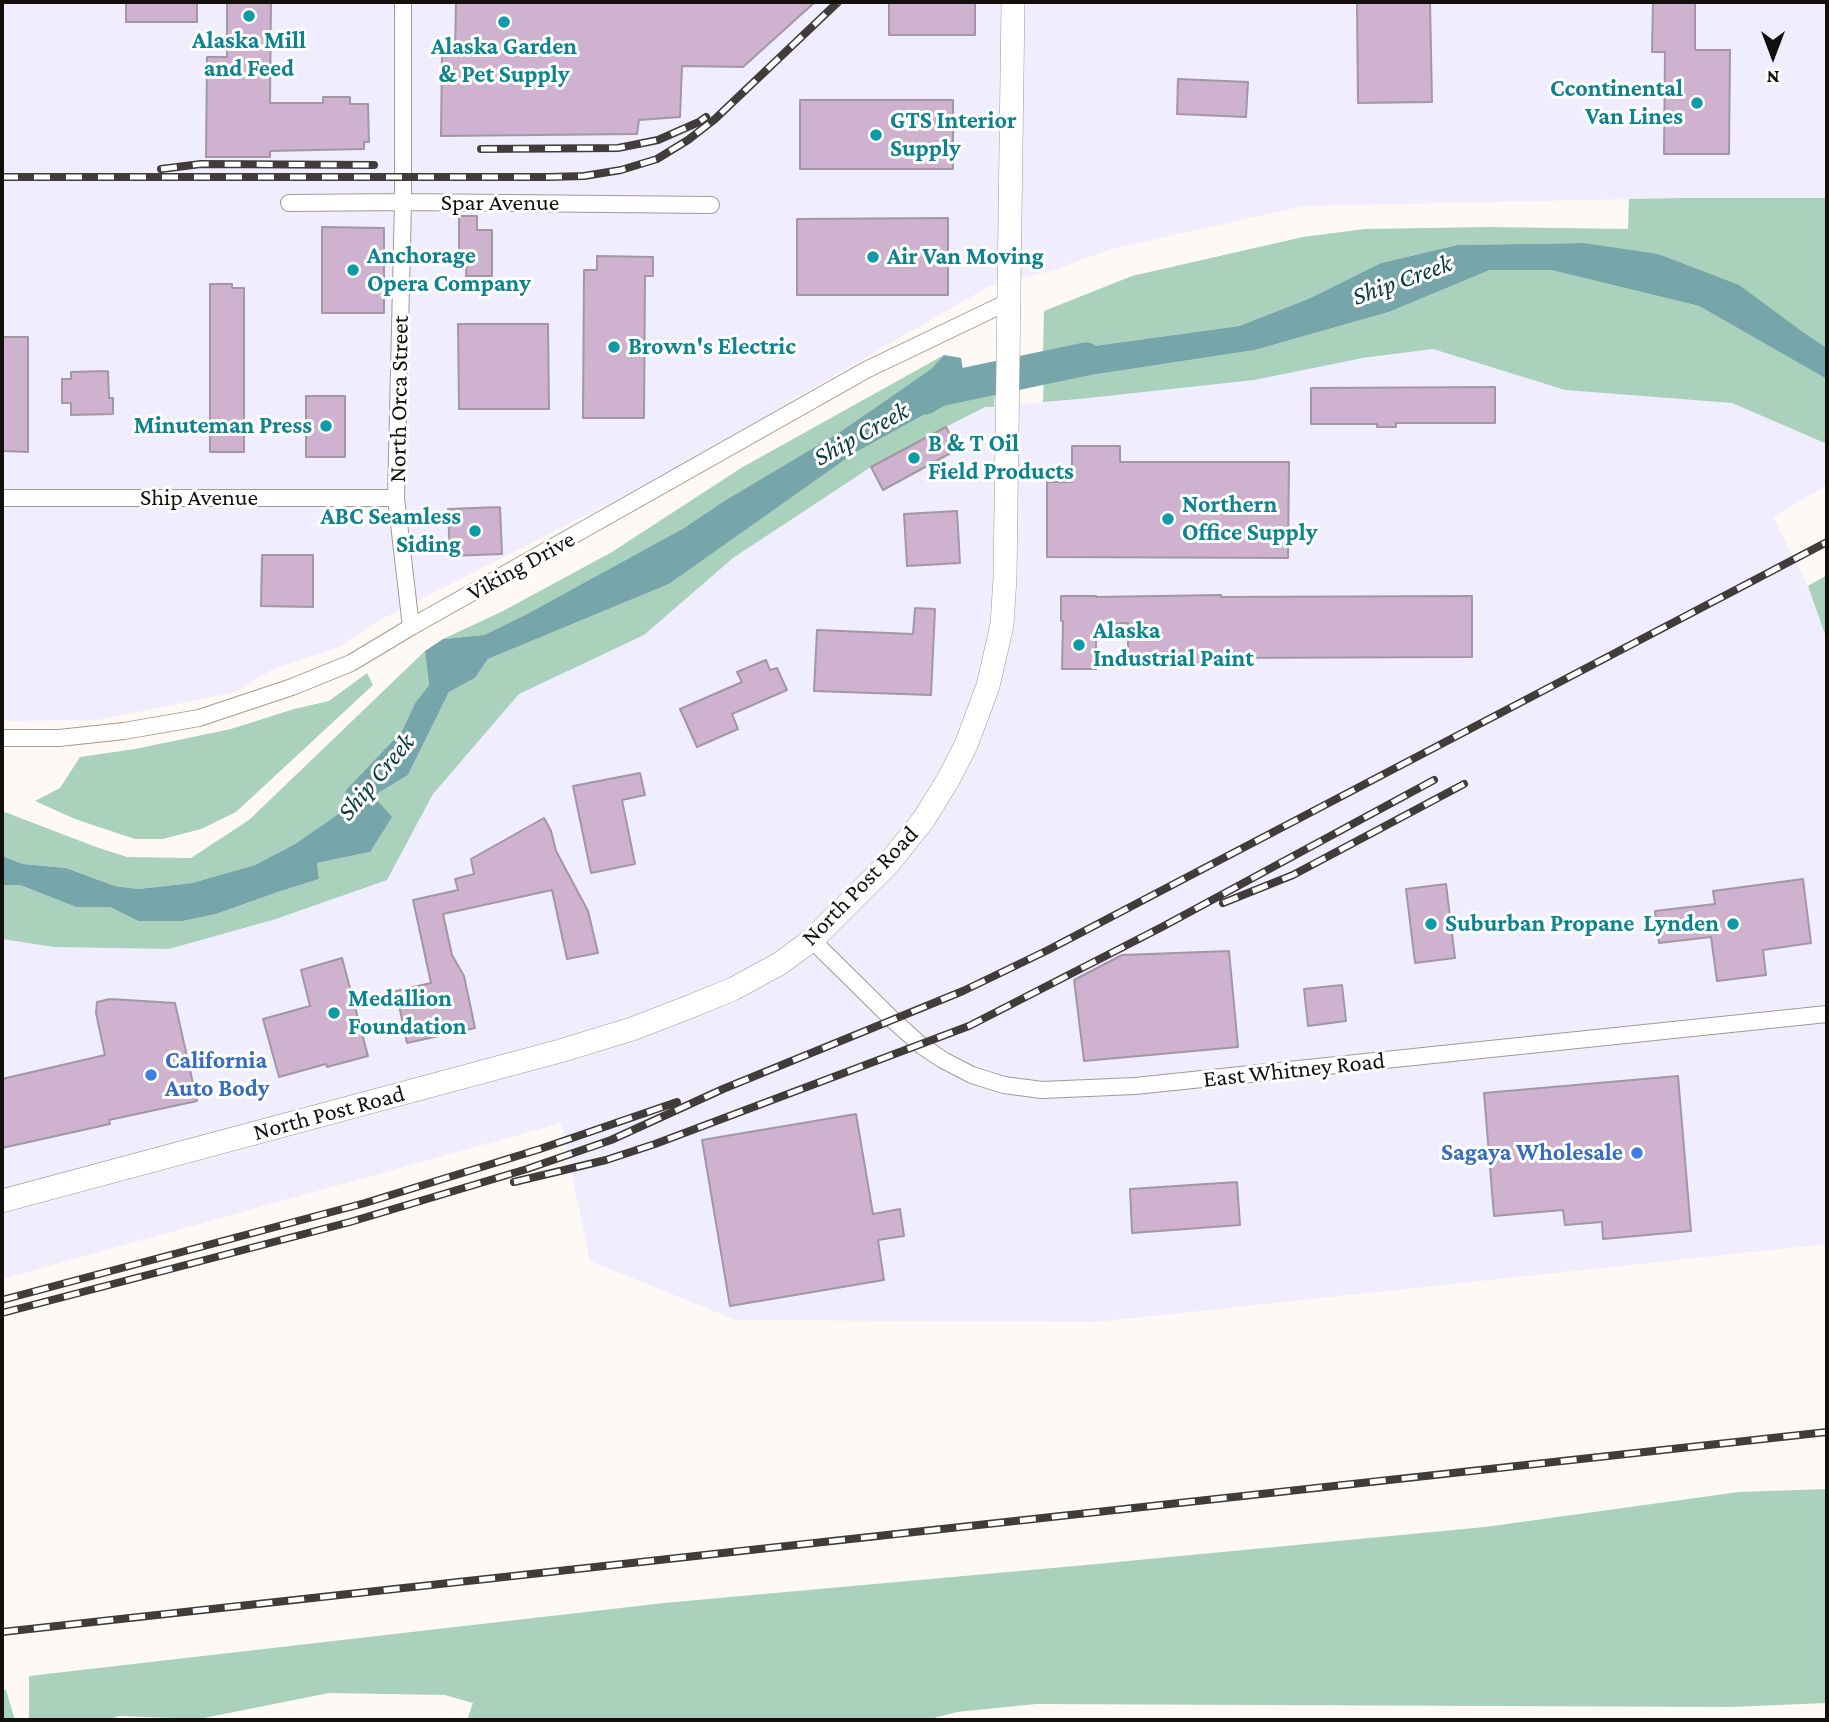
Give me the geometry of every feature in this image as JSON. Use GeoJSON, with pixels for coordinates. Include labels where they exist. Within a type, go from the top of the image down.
{"type":"FeatureCollection","features":[{"type":"Feature","properties":{"kind":"street","name":"North Orca Street"},"geometry":{"type":"LineString","coordinates":[[403,2],[404,202],[396,498],[411,628]]}},
{"type":"Feature","properties":{"kind":"street","name":"North Post Road"},"geometry":{"type":"LineString","coordinates":[[2,1201],[632,1029],[733,989],[779,964],[813,940],[889,863],[924,819],[948,780],[988,686],[1002,625],[1010,301],[1013,2]]}},
{"type":"Feature","properties":{"kind":"street","name":"Spar Avenue"},"geometry":{"type":"LineString","coordinates":[[289,203],[710,205]]}},
{"type":"Feature","properties":{"kind":"street","name":"Viking Drive"},"geometry":{"type":"LineString","coordinates":[[2,738],[59,738],[124,732],[199,718],[292,687],[351,663],[866,370],[1010,301]]}},
{"type":"Feature","properties":{"kind":"street","name":"Ship Avenue"},"geometry":{"type":"LineString","coordinates":[[2,498],[396,498]]}},
{"type":"Feature","properties":{"kind":"street","name":"East Whitney Road"},"geometry":{"type":"LineString","coordinates":[[813,940],[894,1021],[922,1046],[943,1060],[972,1075],[1004,1085],[1042,1090],[1135,1086],[1827,1014]]}},
{"type":"Feature","properties":{"kind":"shaded area"},"geometry":{"type":"Polygon","coordinates":[[[2,2],[1827,2],[1827,198],[1680,198],[1304,206],[1111,249],[1054,270],[988,287],[795,398],[698,458],[380,620],[340,647],[271,670],[236,692],[97,720],[2,721],[2,2]]]}},
{"type":"Feature","properties":{"kind":"shaded area"},"geometry":{"type":"Polygon","coordinates":[[[1433,349],[1565,390],[1732,403],[1827,444],[1827,485],[1773,517],[1808,586],[1827,640],[1827,1244],[1096,1322],[736,1320],[590,1261],[561,1123],[2,1279],[2,939],[54,947],[169,949],[276,919],[386,880],[433,794],[519,694],[644,635],[733,558],[871,467],[985,407],[1079,399],[1433,349]]]}},
{"type":"Feature","properties":{"kind":"green space"},"geometry":{"type":"Polygon","coordinates":[[[1827,198],[1827,348],[1800,330],[1583,243],[1457,245],[1381,263],[1308,299],[1239,326],[1043,353],[1044,311],[1132,276],[1303,237],[1365,229],[1628,229],[1629,199],[1827,198]]]}},
{"type":"Feature","properties":{"kind":"green space"},"geometry":{"type":"Polygon","coordinates":[[[1490,270],[1551,270],[1699,306],[1826,378],[1827,444],[1732,403],[1565,390],[1433,349],[1363,358],[1254,380],[1043,402],[1044,378],[1085,376],[1255,350],[1389,312],[1490,270]]]}},
{"type":"Feature","properties":{"kind":"green space"},"geometry":{"type":"Polygon","coordinates":[[[944,355],[931,369],[840,432],[684,528],[484,635],[443,639],[503,611],[612,552],[741,468],[944,355]]]}},
{"type":"Feature","properties":{"kind":"green space"},"geometry":{"type":"Polygon","coordinates":[[[995,393],[994,407],[985,407],[871,467],[733,558],[644,635],[519,694],[433,794],[387,880],[276,919],[169,949],[54,947],[2,939],[2,885],[20,885],[76,907],[110,907],[138,921],[183,921],[216,914],[319,879],[317,863],[370,852],[372,796],[408,775],[449,692],[475,678],[488,659],[669,584],[854,452],[958,396],[995,393]]]}},
{"type":"Feature","properties":{"kind":"green space"},"geometry":{"type":"Polygon","coordinates":[[[1827,575],[1827,640],[1808,586],[1827,575]]]}},
{"type":"Feature","properties":{"kind":"green space"},"geometry":{"type":"Polygon","coordinates":[[[425,651],[429,685],[415,703],[402,731],[346,790],[341,813],[295,844],[255,865],[192,883],[138,889],[115,886],[66,868],[23,864],[2,856],[2,811],[127,857],[191,858],[249,820],[425,651]]]}},
{"type":"Feature","properties":{"kind":"green space"},"geometry":{"type":"Polygon","coordinates":[[[367,673],[373,685],[236,812],[201,829],[163,839],[135,839],[75,819],[35,801],[60,788],[80,757],[135,749],[231,729],[329,701],[367,673]]]}},
{"type":"Feature","properties":{"kind":"green space"},"geometry":{"type":"Polygon","coordinates":[[[1827,1489],[1827,1703],[1730,1707],[1036,1704],[957,1712],[926,1720],[467,1720],[473,1703],[445,1695],[329,1693],[199,1719],[119,1716],[108,1720],[29,1718],[29,1676],[664,1603],[1485,1527],[1739,1492],[1827,1489]]]}},
{"type":"Feature","properties":{"kind":"green space"},"geometry":{"type":"Polygon","coordinates":[[[2,1690],[6,1690],[15,1720],[2,1720],[2,1690]]]}},
{"type":"Feature","properties":{"kind":"water"},"geometry":{"type":"Polygon","coordinates":[[[1583,243],[1658,254],[1739,285],[1827,348],[1827,379],[1699,306],[1551,270],[1490,270],[1389,312],[1255,350],[1085,376],[1044,378],[1043,353],[1239,326],[1308,299],[1381,263],[1457,245],[1583,243]]]}},
{"type":"Feature","properties":{"kind":"water"},"geometry":{"type":"Polygon","coordinates":[[[944,355],[961,358],[967,395],[958,396],[854,453],[669,584],[488,659],[475,678],[449,692],[408,775],[373,796],[392,817],[370,852],[317,863],[319,879],[216,914],[183,921],[138,921],[110,907],[76,907],[20,885],[2,885],[2,856],[23,864],[66,868],[115,886],[138,889],[192,883],[255,865],[295,844],[340,813],[346,790],[402,731],[415,703],[429,685],[425,651],[443,639],[484,635],[684,528],[840,432],[931,369],[944,355]]]}},
{"type":"Feature","properties":{"kind":"building"},"geometry":{"type":"Polygon","coordinates":[[[126,2],[197,2],[197,22],[126,22],[126,2]]]}},
{"type":"Feature","properties":{"kind":"building"},"geometry":{"type":"Polygon","coordinates":[[[227,2],[271,2],[270,103],[323,103],[323,97],[350,97],[350,104],[368,104],[369,142],[364,142],[364,149],[270,151],[270,157],[206,157],[207,57],[227,57],[227,2]]]}},
{"type":"Feature","properties":{"kind":"building"},"geometry":{"type":"Polygon","coordinates":[[[456,2],[815,2],[743,67],[682,66],[680,117],[639,120],[637,134],[441,136],[442,54],[455,54],[456,2]]]}},
{"type":"Feature","properties":{"kind":"building"},"geometry":{"type":"Polygon","coordinates":[[[889,2],[975,2],[975,35],[889,35],[889,2]]]}},
{"type":"Feature","properties":{"kind":"building"},"geometry":{"type":"Polygon","coordinates":[[[1357,2],[1430,2],[1432,102],[1358,103],[1357,2]]]}},
{"type":"Feature","properties":{"kind":"building","name":"Ccontinental Van Lines"},"geometry":{"type":"Polygon","coordinates":[[[1653,2],[1695,2],[1695,50],[1730,50],[1729,154],[1664,154],[1665,52],[1652,52],[1653,2]]]}},
{"type":"Feature","properties":{"kind":"building"},"geometry":{"type":"Polygon","coordinates":[[[1178,79],[1248,82],[1246,117],[1177,114],[1178,79]]]}},
{"type":"Feature","properties":{"kind":"building","name":"GTS Interior Supply"},"geometry":{"type":"Polygon","coordinates":[[[800,100],[953,100],[953,169],[800,169],[800,100]]]}},
{"type":"Feature","properties":{"kind":"building"},"geometry":{"type":"Polygon","coordinates":[[[459,216],[477,216],[477,230],[492,230],[492,276],[466,276],[467,256],[459,256],[459,216]]]}},
{"type":"Feature","properties":{"kind":"building","name":"Air Van Moving"},"geometry":{"type":"Polygon","coordinates":[[[948,218],[948,295],[797,295],[797,219],[948,218]]]}},
{"type":"Feature","properties":{"kind":"building","name":"Anchorage Opera Company"},"geometry":{"type":"Polygon","coordinates":[[[322,227],[384,228],[384,313],[322,313],[322,227]]]}},
{"type":"Feature","properties":{"kind":"building","name":"Brown's Electric"},"geometry":{"type":"Polygon","coordinates":[[[597,256],[653,257],[653,276],[645,276],[644,418],[583,418],[584,270],[597,270],[597,256]]]}},
{"type":"Feature","properties":{"kind":"building"},"geometry":{"type":"Polygon","coordinates":[[[210,284],[232,284],[232,288],[244,288],[244,452],[210,452],[210,284]]]}},
{"type":"Feature","properties":{"kind":"building"},"geometry":{"type":"Polygon","coordinates":[[[458,324],[548,324],[549,409],[459,409],[458,324]]]}},
{"type":"Feature","properties":{"kind":"building"},"geometry":{"type":"Polygon","coordinates":[[[2,337],[28,337],[28,452],[2,451],[2,337]]]}},
{"type":"Feature","properties":{"kind":"building"},"geometry":{"type":"Polygon","coordinates":[[[108,371],[109,398],[113,398],[113,414],[71,415],[71,403],[62,403],[62,379],[71,379],[71,372],[108,371]]]}},
{"type":"Feature","properties":{"kind":"building"},"geometry":{"type":"Polygon","coordinates":[[[1495,387],[1495,423],[1396,423],[1396,427],[1377,427],[1377,424],[1311,424],[1311,388],[1495,387]]]}},
{"type":"Feature","properties":{"kind":"building","name":"Minuteman Press"},"geometry":{"type":"Polygon","coordinates":[[[306,396],[345,396],[345,457],[306,457],[306,396]]]}},
{"type":"Feature","properties":{"kind":"building","name":"B & T Oil Field Products"},"geometry":{"type":"Polygon","coordinates":[[[946,427],[958,449],[883,490],[871,467],[946,427]]]}},
{"type":"Feature","properties":{"kind":"building","name":"Northern Office Supply"},"geometry":{"type":"Polygon","coordinates":[[[1072,446],[1120,446],[1120,462],[1289,462],[1288,558],[1047,557],[1047,482],[1072,482],[1072,446]]]}},
{"type":"Feature","properties":{"kind":"building","name":"ABC Seamless Siding"},"geometry":{"type":"Polygon","coordinates":[[[500,507],[502,554],[450,556],[448,509],[500,507]]]}},
{"type":"Feature","properties":{"kind":"building"},"geometry":{"type":"Polygon","coordinates":[[[957,511],[960,563],[907,566],[904,514],[957,511]]]}},
{"type":"Feature","properties":{"kind":"building"},"geometry":{"type":"Polygon","coordinates":[[[262,555],[313,555],[313,607],[261,606],[262,555]]]}},
{"type":"Feature","properties":{"kind":"building"},"geometry":{"type":"Polygon","coordinates":[[[1061,596],[1472,596],[1472,657],[1211,658],[1211,663],[1128,664],[1128,623],[1096,624],[1096,669],[1062,669],[1061,596]]]}},
{"type":"Feature","properties":{"kind":"building"},"geometry":{"type":"Polygon","coordinates":[[[915,608],[935,609],[931,695],[814,691],[817,630],[913,634],[915,608]]]}},
{"type":"Feature","properties":{"kind":"building"},"geometry":{"type":"Polygon","coordinates":[[[766,660],[770,670],[777,668],[787,690],[732,714],[738,729],[697,747],[680,709],[742,682],[737,672],[766,660]]]}},
{"type":"Feature","properties":{"kind":"building"},"geometry":{"type":"Polygon","coordinates":[[[640,773],[645,795],[622,800],[635,864],[591,873],[573,786],[640,773]]]}},
{"type":"Feature","properties":{"kind":"building"},"geometry":{"type":"Polygon","coordinates":[[[544,818],[551,831],[556,851],[588,911],[598,953],[567,959],[552,890],[443,914],[452,955],[464,976],[475,1028],[407,1043],[396,991],[431,983],[413,900],[458,890],[455,879],[474,874],[471,859],[544,818]]]}},
{"type":"Feature","properties":{"kind":"building","name":"Lynden"},"geometry":{"type":"Polygon","coordinates":[[[1803,879],[1811,943],[1763,950],[1766,975],[1717,981],[1711,937],[1659,943],[1655,911],[1715,904],[1713,891],[1803,879]]]}},
{"type":"Feature","properties":{"kind":"building","name":"Suburban Propane"},"geometry":{"type":"Polygon","coordinates":[[[1446,884],[1455,958],[1415,963],[1406,889],[1446,884]]]}},
{"type":"Feature","properties":{"kind":"building"},"geometry":{"type":"Polygon","coordinates":[[[1229,951],[1238,1047],[1084,1061],[1074,980],[1122,955],[1229,951]]]}},
{"type":"Feature","properties":{"kind":"building"},"geometry":{"type":"Polygon","coordinates":[[[342,958],[368,1056],[279,1077],[263,1019],[310,1006],[301,970],[342,958]]]}},
{"type":"Feature","properties":{"kind":"building"},"geometry":{"type":"Polygon","coordinates":[[[1342,985],[1346,1021],[1308,1026],[1304,989],[1342,985]]]}},
{"type":"Feature","properties":{"kind":"building"},"geometry":{"type":"Polygon","coordinates":[[[110,999],[175,1003],[197,1101],[109,1120],[110,1124],[2,1148],[2,1079],[105,1055],[96,1013],[97,1002],[110,999]]]}},
{"type":"Feature","properties":{"kind":"building"},"geometry":{"type":"Polygon","coordinates":[[[1678,1076],[1691,1231],[1603,1239],[1602,1222],[1565,1225],[1563,1210],[1494,1216],[1484,1093],[1678,1076]]]}},
{"type":"Feature","properties":{"kind":"building"},"geometry":{"type":"Polygon","coordinates":[[[856,1114],[873,1214],[900,1209],[904,1236],[878,1240],[884,1280],[730,1306],[702,1140],[856,1114]]]}},
{"type":"Feature","properties":{"kind":"building"},"geometry":{"type":"Polygon","coordinates":[[[1237,1182],[1240,1225],[1132,1233],[1130,1189],[1237,1182]]]}},
{"type":"Feature","properties":{"kind":"waterway","name":"Ship Creek"},"geometry":{"type":"LineString","coordinates":[[925,398],[938,390],[1086,359]]}},
{"type":"Feature","properties":{"kind":"railway"},"geometry":{"type":"LineString","coordinates":[[2,177],[549,177],[584,176],[621,170],[657,159],[688,140],[715,119],[838,2]]}},
{"type":"Feature","properties":{"kind":"railway"},"geometry":{"type":"LineString","coordinates":[[481,149],[618,148],[658,140],[706,117]]}},
{"type":"Feature","properties":{"kind":"railway"},"geometry":{"type":"LineString","coordinates":[[161,169],[201,164],[374,165]]}},
{"type":"Feature","properties":{"kind":"railway"},"geometry":{"type":"LineString","coordinates":[[2,1313],[350,1222],[527,1169],[611,1140],[723,1089],[963,991],[1048,950],[1827,542]]}},
{"type":"Feature","properties":{"kind":"railway"},"geometry":{"type":"LineString","coordinates":[[514,1182],[606,1160],[655,1144],[969,1026],[1162,927],[1434,780]]}},
{"type":"Feature","properties":{"kind":"railway"},"geometry":{"type":"LineString","coordinates":[[1223,903],[1293,875],[1464,784]]}},
{"type":"Feature","properties":{"kind":"railway"},"geometry":{"type":"LineString","coordinates":[[2,1300],[365,1203],[540,1149],[677,1102]]}},
{"type":"Feature","properties":{"kind":"railway"},"geometry":{"type":"LineString","coordinates":[[2,1632],[1827,1432]]}},
{"type":"Feature","properties":{"kind":"place","name":"Alaska Mill and Feed"},"geometry":{"type":"Point","coordinates":[249,16]}},
{"type":"Feature","properties":{"kind":"place","name":"Alaska Garden & Pet Supply"},"geometry":{"type":"Point","coordinates":[504,22]}},
{"type":"Feature","properties":{"kind":"place","name":"Ccontinental Van Lines"},"geometry":{"type":"Point","coordinates":[1697,103]}},
{"type":"Feature","properties":{"kind":"place","name":"GTS Interior Supply"},"geometry":{"type":"Point","coordinates":[876,135]}},
{"type":"Feature","properties":{"kind":"place","name":"Air Van Moving"},"geometry":{"type":"Point","coordinates":[873,257]}},
{"type":"Feature","properties":{"kind":"place","name":"Anchorage Opera Company"},"geometry":{"type":"Point","coordinates":[353,270]}},
{"type":"Feature","properties":{"kind":"place","name":"Brown's Electric"},"geometry":{"type":"Point","coordinates":[614,347]}},
{"type":"Feature","properties":{"kind":"place","name":"Minuteman Press"},"geometry":{"type":"Point","coordinates":[326,426]}},
{"type":"Feature","properties":{"kind":"place","name":"B & T Oil Field Products"},"geometry":{"type":"Point","coordinates":[914,458]}},
{"type":"Feature","properties":{"kind":"place","name":"Northern Office Supply"},"geometry":{"type":"Point","coordinates":[1168,519]}},
{"type":"Feature","properties":{"kind":"place","name":"ABC Seamless Siding"},"geometry":{"type":"Point","coordinates":[475,531]}},
{"type":"Feature","properties":{"kind":"place","name":"Alaska Industrial Paint"},"geometry":{"type":"Point","coordinates":[1079,645]}},
{"type":"Feature","properties":{"kind":"place","name":"Suburban Propane"},"geometry":{"type":"Point","coordinates":[1431,924]}},
{"type":"Feature","properties":{"kind":"place","name":"Lynden"},"geometry":{"type":"Point","coordinates":[1733,924]}},
{"type":"Feature","properties":{"kind":"place","name":"Medallion Foundation"},"geometry":{"type":"Point","coordinates":[334,1013]}},
{"type":"Feature","properties":{"kind":"place","name":"California Auto Body"},"geometry":{"type":"Point","coordinates":[151,1075]}},
{"type":"Feature","properties":{"kind":"place","name":"Sagaya Wholesale"},"geometry":{"type":"Point","coordinates":[1637,1153]}}]}
